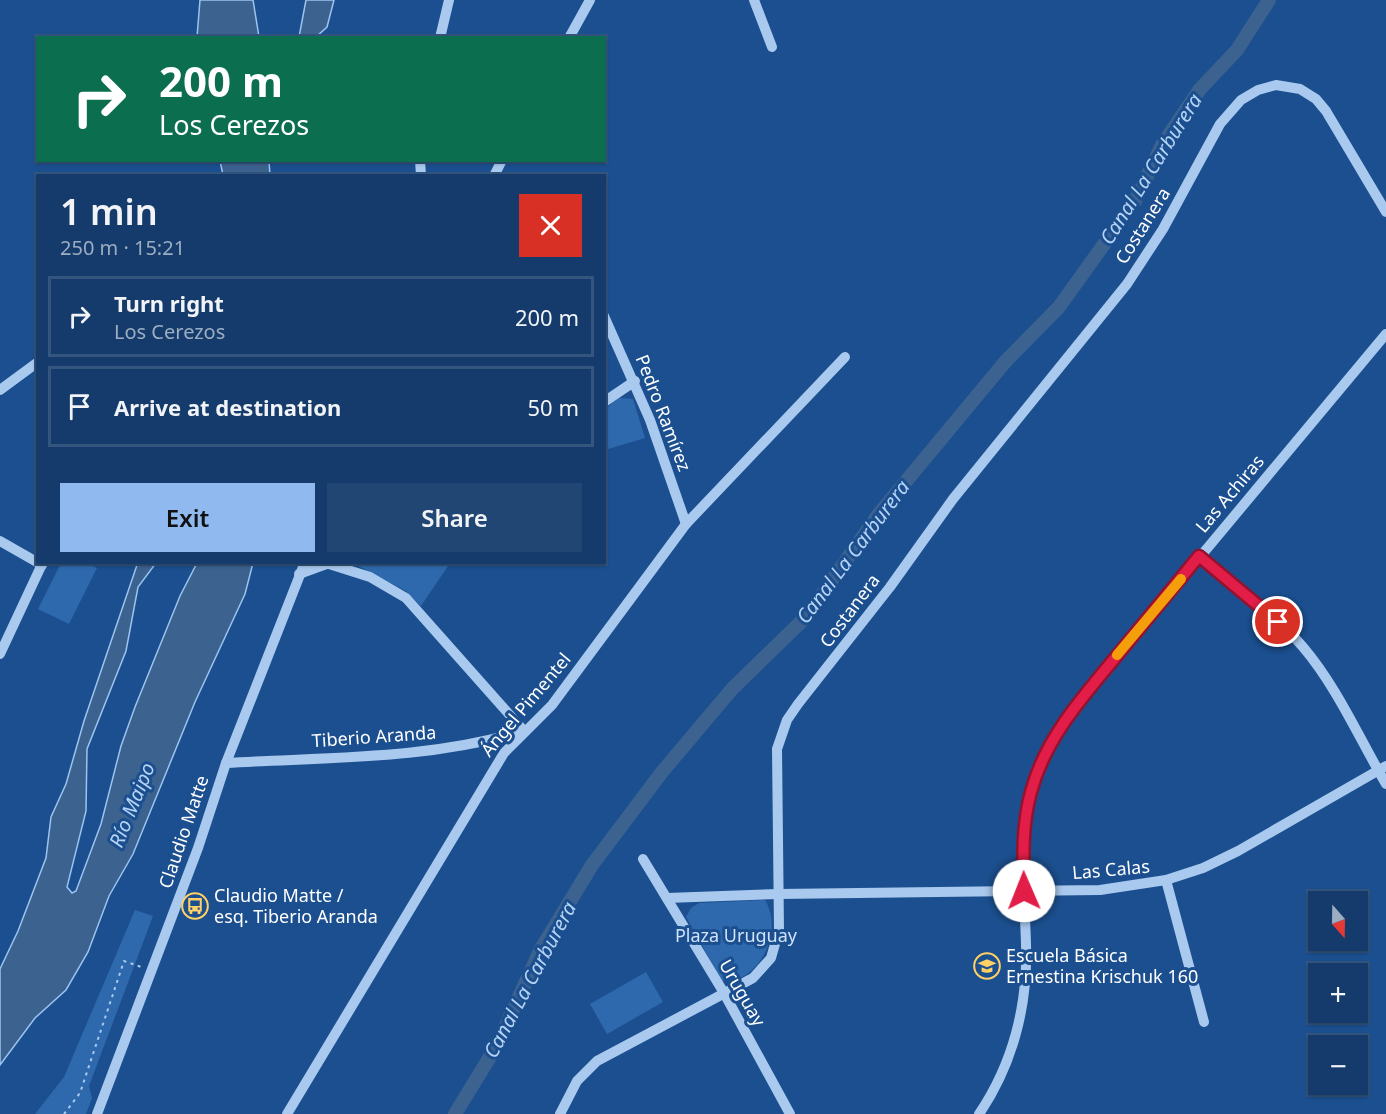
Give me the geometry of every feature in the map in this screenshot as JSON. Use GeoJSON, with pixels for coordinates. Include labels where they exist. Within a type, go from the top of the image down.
{"type":"FeatureCollection","features":[{"type":"Feature","properties":{"kind":"street"},"geometry":{"type":"LineString","coordinates":[[440,36],[449,0]]}},
{"type":"Feature","properties":{"kind":"street"},"geometry":{"type":"LineString","coordinates":[[570,36],[590,0]]}},
{"type":"Feature","properties":{"kind":"street"},"geometry":{"type":"LineString","coordinates":[[754,0],[772,47]]}},
{"type":"Feature","properties":{"kind":"street","name":"Costanera"},"geometry":{"type":"LineString","coordinates":[[560,1114],[570,1091],[597,1061],[760,972],[771,958],[778,940],[777,748],[787,720],[890,587],[953,499],[1127,284],[1163,229],[1220,124],[1234,106],[1249,94],[1269,87],[1292,87],[1308,94],[1326,111],[1386,212]]}},
{"type":"Feature","properties":{"kind":"street","name":"Pedro Ramírez"},"geometry":{"type":"LineString","coordinates":[[606,320],[635,381],[686,524]]}},
{"type":"Feature","properties":{"kind":"street","name":"Las Achiras"},"geometry":{"type":"LineString","coordinates":[[979,1114],[1006,1062],[1019,1022],[1026,965],[1024,837],[1027,806],[1035,777],[1051,742],[1079,702],[1386,334]]}},
{"type":"Feature","properties":{"kind":"street","name":"Ángel Pimentel"},"geometry":{"type":"LineString","coordinates":[[287,1114],[496,765],[524,731],[559,697],[686,524],[845,357]]}},
{"type":"Feature","properties":{"kind":"street"},"geometry":{"type":"LineString","coordinates":[[0,390],[36,363]]}},
{"type":"Feature","properties":{"kind":"street"},"geometry":{"type":"LineString","coordinates":[[606,401],[635,381]]}},
{"type":"Feature","properties":{"kind":"street"},"geometry":{"type":"LineString","coordinates":[[0,541],[36,561]]}},
{"type":"Feature","properties":{"kind":"street"},"geometry":{"type":"LineString","coordinates":[[1199,556],[1269,614],[1303,648],[1329,684],[1382,768],[1386,784]]}},
{"type":"Feature","properties":{"kind":"street"},"geometry":{"type":"LineString","coordinates":[[1,648],[42,564]]}},
{"type":"Feature","properties":{"kind":"street","name":"Claudio Matte"},"geometry":{"type":"LineString","coordinates":[[97,1114],[198,848],[226,763],[304,564]]}},
{"type":"Feature","properties":{"kind":"street"},"geometry":{"type":"LineString","coordinates":[[300,574],[327,564]]}},
{"type":"Feature","properties":{"kind":"street"},"geometry":{"type":"LineString","coordinates":[[333,564],[370,577],[406,598],[524,731]]}},
{"type":"Feature","properties":{"kind":"street","name":"Tiberio Aranda"},"geometry":{"type":"LineString","coordinates":[[226,763],[426,751],[490,741],[524,731]]}},
{"type":"Feature","properties":{"kind":"street","name":"Las Calas"},"geometry":{"type":"LineString","coordinates":[[667,898],[778,894],[1100,890],[1166,880],[1221,860],[1382,768]]}},
{"type":"Feature","properties":{"kind":"street","name":"Uruguay"},"geometry":{"type":"LineString","coordinates":[[643,859],[724,993],[790,1114]]}},
{"type":"Feature","properties":{"kind":"street"},"geometry":{"type":"LineString","coordinates":[[1166,880],[1204,1022]]}},
{"type":"Feature","properties":{"kind":"path"},"geometry":{"type":"LineString","coordinates":[[64,1114],[80,1093],[124,961],[151,970]]}},
{"type":"Feature","properties":{"kind":"green space"},"geometry":{"type":"Polygon","coordinates":[[[619,398],[633,399],[645,438],[606,450],[606,408],[619,398]]]}},
{"type":"Feature","properties":{"kind":"green space"},"geometry":{"type":"Polygon","coordinates":[[[60,564],[89,564],[97,568],[69,624],[38,609],[60,564]]]}},
{"type":"Feature","properties":{"kind":"green space"},"geometry":{"type":"Polygon","coordinates":[[[359,564],[449,564],[421,606],[406,591],[358,566],[359,564]]]}},
{"type":"Feature","properties":{"kind":"green space","name":"Plaza Uruguay"},"geometry":{"type":"Polygon","coordinates":[[[765,900],[772,926],[765,953],[747,974],[736,980],[722,981],[686,917],[691,908],[699,903],[765,900]]]}},
{"type":"Feature","properties":{"kind":"green space"},"geometry":{"type":"Polygon","coordinates":[[[135,910],[153,916],[89,1086],[92,1098],[86,1114],[35,1114],[64,1077],[135,910]]]}},
{"type":"Feature","properties":{"kind":"green space"},"geometry":{"type":"Polygon","coordinates":[[[646,972],[663,1002],[607,1034],[590,1004],[646,972]]]}},
{"type":"Feature","properties":{"kind":"water"},"geometry":{"type":"Polygon","coordinates":[[[200,0],[253,0],[259,36],[197,36],[200,0]]]}},
{"type":"Feature","properties":{"kind":"water"},"geometry":{"type":"Polygon","coordinates":[[[306,0],[334,0],[327,27],[317,36],[299,36],[306,0]]]}},
{"type":"Feature","properties":{"kind":"water"},"geometry":{"type":"Polygon","coordinates":[[[220,162],[269,162],[270,174],[223,174],[220,162]]]}},
{"type":"Feature","properties":{"kind":"water","name":"Río Maipo"},"geometry":{"type":"Polygon","coordinates":[[[137,564],[155,564],[138,587],[126,651],[87,749],[86,811],[67,887],[72,893],[76,891],[101,824],[121,746],[135,707],[180,596],[196,564],[253,564],[245,594],[195,702],[133,854],[109,896],[88,952],[66,990],[35,1018],[0,1065],[0,969],[18,931],[46,858],[51,817],[66,784],[84,721],[137,564]]]}},
{"type":"Feature","properties":{"kind":"waterway","name":"Canal La Carburera"},"geometry":{"type":"LineString","coordinates":[[455,1114],[496,1047],[541,949],[592,865],[662,772],[732,689],[806,617],[878,515],[1005,362],[1059,307],[1135,201],[1162,145],[1200,89],[1237,50],[1269,0]]}},
{"type":"Feature","properties":{"kind":"slow traffic"},"geometry":{"type":"LineString","coordinates":[[1117,655],[1181,579]]}},
{"type":"Feature","properties":{"kind":"place","name":"Claudio Matte / esq. Tiberio Aranda"},"geometry":{"type":"Point","coordinates":[195,906]}},
{"type":"Feature","properties":{"kind":"place","name":"Escuela Básica Ernestina Krischuk 160"},"geometry":{"type":"Point","coordinates":[987,966]}},
{"type":"Feature","properties":{"kind":"route"},"geometry":{"type":"LineString","coordinates":[[1024,891],[1023,847],[1027,806],[1035,777],[1051,742],[1079,702],[1199,556],[1278,622]]}}]}
